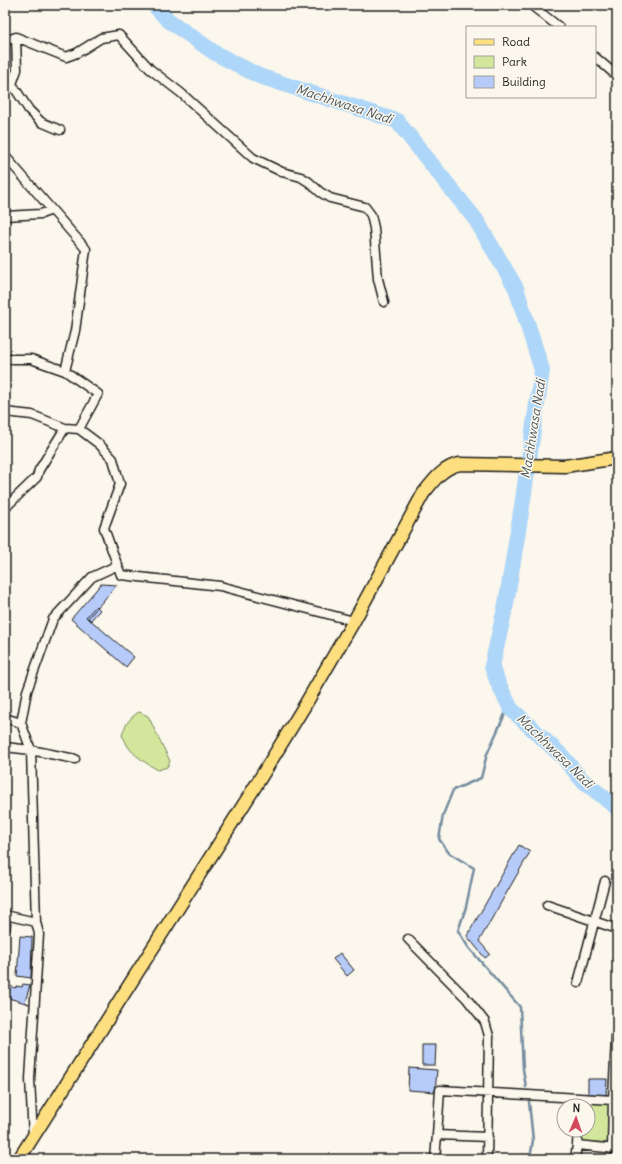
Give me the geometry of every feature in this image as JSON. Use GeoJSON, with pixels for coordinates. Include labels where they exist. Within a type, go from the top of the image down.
{"type":"FeatureCollection","features":[{"type":"Feature","properties":{"kind":"main road"},"geometry":{"type":"LineString","coordinates":[[19,1159],[253,790],[305,705],[354,621],[424,494],[435,479],[444,470],[453,465],[460,464],[565,466],[617,458]]}},
{"type":"Feature","properties":{"kind":"street"},"geometry":{"type":"LineString","coordinates":[[531,5],[559,26]]}},
{"type":"Feature","properties":{"kind":"street"},"geometry":{"type":"LineString","coordinates":[[5,41],[16,38],[66,57],[77,53],[101,38],[119,35],[150,69],[181,93],[253,158],[282,172],[301,177],[330,198],[365,207],[371,215],[374,228],[378,279],[384,302]]}},
{"type":"Feature","properties":{"kind":"street"},"geometry":{"type":"LineString","coordinates":[[16,38],[17,70],[12,84],[29,110],[41,122],[60,130]]}},
{"type":"Feature","properties":{"kind":"street"},"geometry":{"type":"LineString","coordinates":[[596,58],[617,76]]}},
{"type":"Feature","properties":{"kind":"street"},"geometry":{"type":"LineString","coordinates":[[5,156],[86,249],[75,331],[65,372]]}},
{"type":"Feature","properties":{"kind":"street"},"geometry":{"type":"LineString","coordinates":[[5,216],[41,214],[52,210]]}},
{"type":"Feature","properties":{"kind":"street"},"geometry":{"type":"LineString","coordinates":[[5,359],[31,359],[65,372],[98,394],[79,429]]}},
{"type":"Feature","properties":{"kind":"street"},"geometry":{"type":"LineString","coordinates":[[5,412],[32,415],[65,428],[79,429],[99,444],[113,459],[120,484],[104,528],[121,575],[220,586],[354,621]]}},
{"type":"Feature","properties":{"kind":"street"},"geometry":{"type":"LineString","coordinates":[[5,505],[8,505],[37,477],[39,470],[65,428]]}},
{"type":"Feature","properties":{"kind":"street"},"geometry":{"type":"LineString","coordinates":[[33,1138],[30,1079],[39,934],[36,922],[31,750],[21,723],[27,691],[53,619],[92,577],[118,565]]}},
{"type":"Feature","properties":{"kind":"street"},"geometry":{"type":"LineString","coordinates":[[5,718],[21,723]]}},
{"type":"Feature","properties":{"kind":"street"},"geometry":{"type":"LineString","coordinates":[[5,747],[31,750],[75,759]]}},
{"type":"Feature","properties":{"kind":"street"},"geometry":{"type":"LineString","coordinates":[[578,983],[605,881]]}},
{"type":"Feature","properties":{"kind":"street"},"geometry":{"type":"LineString","coordinates":[[547,905],[617,929]]}},
{"type":"Feature","properties":{"kind":"street"},"geometry":{"type":"LineString","coordinates":[[5,915],[36,922]]}},
{"type":"Feature","properties":{"kind":"street"},"geometry":{"type":"LineString","coordinates":[[408,939],[467,999],[485,1022],[489,1036],[487,1159]]}},
{"type":"Feature","properties":{"kind":"street"},"geometry":{"type":"LineString","coordinates":[[577,1145],[614,1149],[613,1100],[617,1017]]}},
{"type":"Feature","properties":{"kind":"street"},"geometry":{"type":"LineString","coordinates":[[436,1159],[440,1090],[489,1092],[556,1099]]}},
{"type":"Feature","properties":{"kind":"street"},"geometry":{"type":"LineString","coordinates":[[596,1101],[613,1100]]}},
{"type":"Feature","properties":{"kind":"street"},"geometry":{"type":"LineString","coordinates":[[437,1135],[488,1137]]}},
{"type":"Feature","properties":{"kind":"street"},"geometry":{"type":"LineString","coordinates":[[575,1159],[577,1138]]}},
{"type":"Feature","properties":{"kind":"green space"},"geometry":{"type":"Polygon","coordinates":[[[139,712],[148,716],[170,761],[167,767],[158,770],[145,762],[130,749],[122,736],[128,722],[139,712]]]}},
{"type":"Feature","properties":{"kind":"green space"},"geometry":{"type":"Polygon","coordinates":[[[596,1101],[611,1102],[608,1144],[581,1143],[581,1138],[596,1138],[596,1101]]]}},
{"type":"Feature","properties":{"kind":"building"},"geometry":{"type":"Polygon","coordinates":[[[101,584],[117,585],[88,618],[134,657],[126,667],[71,619],[101,584]]]}},
{"type":"Feature","properties":{"kind":"building"},"geometry":{"type":"Polygon","coordinates":[[[96,606],[100,610],[90,621],[86,617],[96,606]]]}},
{"type":"Feature","properties":{"kind":"building"},"geometry":{"type":"Polygon","coordinates":[[[519,845],[530,852],[479,941],[490,954],[485,958],[467,936],[519,845]]]}},
{"type":"Feature","properties":{"kind":"building"},"geometry":{"type":"Polygon","coordinates":[[[5,922],[11,923],[10,931],[5,931],[5,922]]]}},
{"type":"Feature","properties":{"kind":"building"},"geometry":{"type":"Polygon","coordinates":[[[20,936],[32,937],[31,978],[17,976],[20,936]]]}},
{"type":"Feature","properties":{"kind":"building"},"geometry":{"type":"Polygon","coordinates":[[[340,953],[354,970],[347,976],[333,959],[340,953]]]}},
{"type":"Feature","properties":{"kind":"building"},"geometry":{"type":"Polygon","coordinates":[[[23,984],[30,985],[25,1002],[29,1004],[5,997],[5,985],[16,988],[16,986],[22,987],[23,984]]]}},
{"type":"Feature","properties":{"kind":"building"},"geometry":{"type":"Polygon","coordinates":[[[422,1045],[436,1045],[435,1065],[422,1065],[422,1045]]]}},
{"type":"Feature","properties":{"kind":"building"},"geometry":{"type":"Polygon","coordinates":[[[409,1068],[437,1070],[435,1092],[408,1090],[409,1068]]]}},
{"type":"Feature","properties":{"kind":"building"},"geometry":{"type":"Polygon","coordinates":[[[588,1079],[607,1079],[606,1095],[588,1094],[588,1079]]]}},
{"type":"Feature","properties":{"kind":"building"},"geometry":{"type":"Polygon","coordinates":[[[81,1154],[90,1159],[79,1159],[81,1154]]]}},
{"type":"Feature","properties":{"kind":"waterway","name":"Machhwasa Nadi"},"geometry":{"type":"LineString","coordinates":[[154,5],[168,20],[215,53],[259,76],[397,121],[476,220],[516,288],[542,370],[506,604],[492,666],[498,683],[511,709],[563,757],[581,779],[617,808]]}},
{"type":"Feature","properties":{"kind":"waterway"},"geometry":{"type":"LineString","coordinates":[[509,705],[487,754],[481,778],[453,790],[443,815],[439,839],[449,853],[474,868],[466,907],[458,931],[469,948],[520,1007],[523,1069],[526,1087]]}},
{"type":"Feature","properties":{"kind":"waterway"},"geometry":{"type":"LineString","coordinates":[[529,1102],[533,1140],[530,1159]]}}]}
